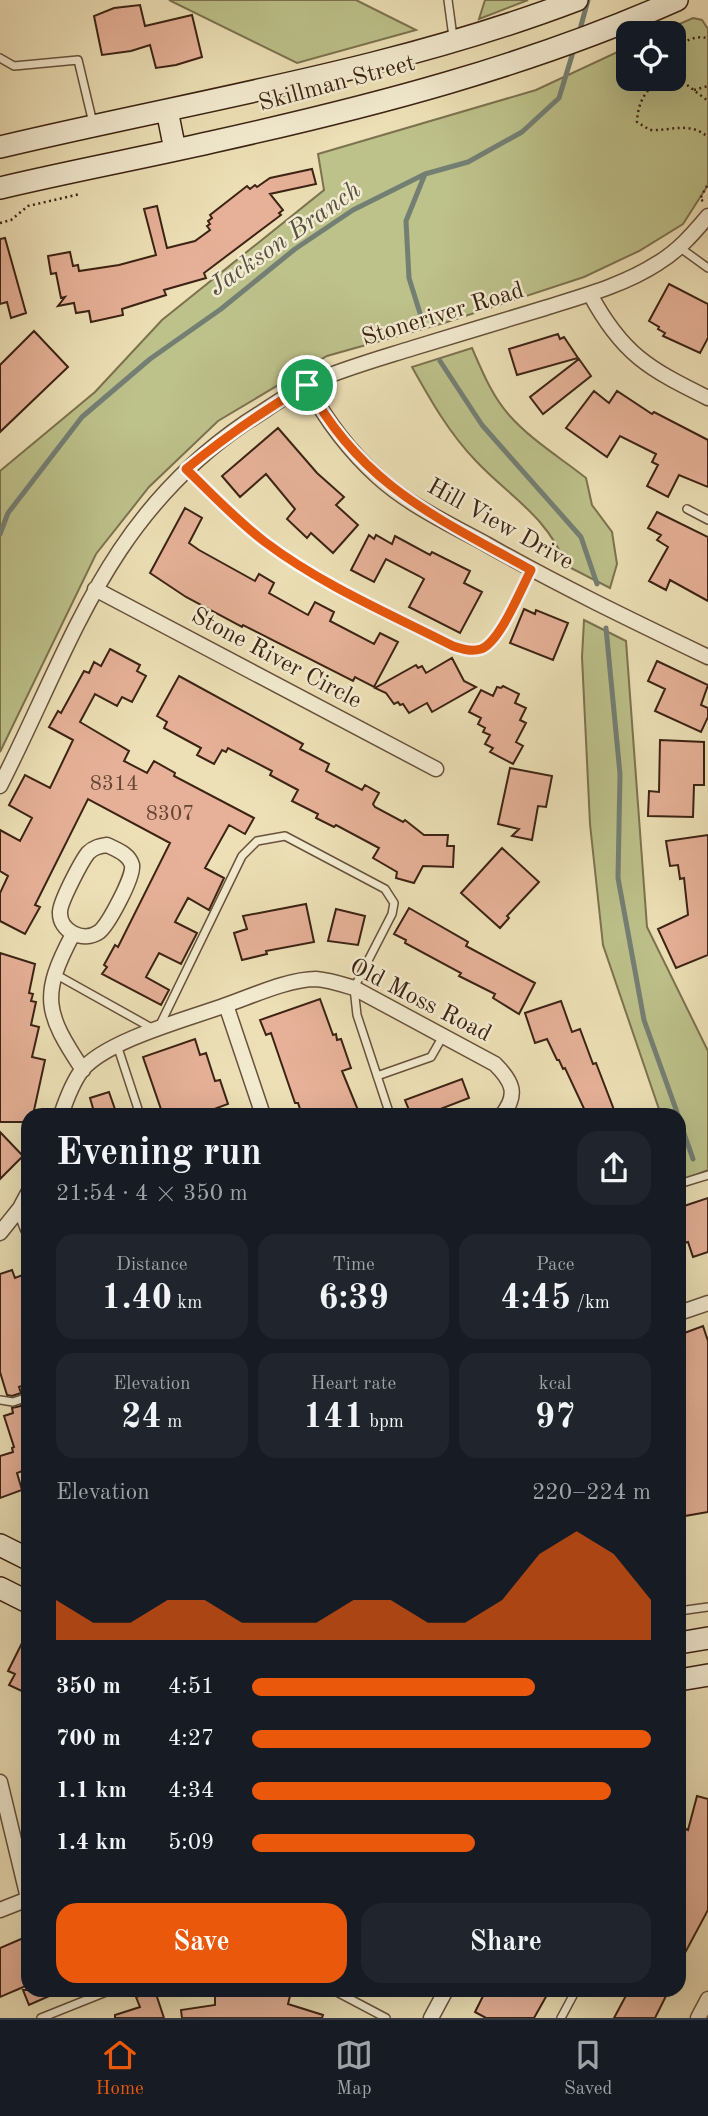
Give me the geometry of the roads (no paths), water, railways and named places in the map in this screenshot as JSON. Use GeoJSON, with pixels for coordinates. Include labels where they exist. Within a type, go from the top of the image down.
{"type":"FeatureCollection","features":[{"type":"Feature","properties":{"kind":"main road","name":"Skillman Street"},"geometry":{"type":"LineString","coordinates":[[0,147],[360,67],[492,30],[577,0]]}},
{"type":"Feature","properties":{"kind":"main road","name":"Skillman Street"},"geometry":{"type":"LineString","coordinates":[[0,188],[293,124],[436,85],[553,50],[677,0]]}},
{"type":"Feature","properties":{"kind":"main road"},"geometry":{"type":"LineString","coordinates":[[167,110],[174,150]]}},
{"type":"Feature","properties":{"kind":"main road"},"geometry":{"type":"LineString","coordinates":[[0,1545],[21,1556]]}},
{"type":"Feature","properties":{"kind":"main road"},"geometry":{"type":"LineString","coordinates":[[0,1588],[21,1598]]}},
{"type":"Feature","properties":{"kind":"main road"},"geometry":{"type":"LineString","coordinates":[[686,1642],[708,1638]]}},
{"type":"Feature","properties":{"kind":"main road"},"geometry":{"type":"LineString","coordinates":[[686,1679],[708,1675]]}},
{"type":"Feature","properties":{"kind":"street","name":"Stoneriver Road"},"geometry":{"type":"LineString","coordinates":[[0,786],[36,714],[61,654],[95,589],[130,533],[186,469],[221,440],[275,403],[307,385],[350,367],[590,294],[641,273],[679,247],[708,216]]}},
{"type":"Feature","properties":{"kind":"street"},"geometry":{"type":"LineString","coordinates":[[590,294],[615,335],[631,352],[659,373],[708,398]]}},
{"type":"Feature","properties":{"kind":"street","name":"Hill View Drive"},"geometry":{"type":"LineString","coordinates":[[307,385],[322,413],[343,442],[379,478],[421,509],[531,570],[708,657]]}},
{"type":"Feature","properties":{"kind":"street","name":"Stone River Circle"},"geometry":{"type":"LineString","coordinates":[[95,589],[436,769]]}},
{"type":"Feature","properties":{"kind":"street"},"geometry":{"type":"LineString","coordinates":[[107,845],[125,854],[132,864],[131,875],[106,924],[97,933],[86,937],[73,934],[63,924],[59,913],[88,853],[98,846],[107,845]]}},
{"type":"Feature","properties":{"kind":"street"},"geometry":{"type":"LineString","coordinates":[[73,934],[55,974],[51,992],[52,1014],[60,1035],[83,1070]]}},
{"type":"Feature","properties":{"kind":"street","name":"Old Moss Road"},"geometry":{"type":"LineString","coordinates":[[64,1108],[83,1070],[117,1044],[226,1005],[297,982],[315,979],[354,988],[495,1064],[505,1074],[512,1088],[512,1101],[507,1108]]}},
{"type":"Feature","properties":{"kind":"street"},"geometry":{"type":"LineString","coordinates":[[226,1005],[261,1108]]}},
{"type":"Feature","properties":{"kind":"street"},"geometry":{"type":"LineString","coordinates":[[0,1233],[20,1208]]}},
{"type":"Feature","properties":{"kind":"street"},"geometry":{"type":"LineString","coordinates":[[686,1311],[708,1303]]}},
{"type":"Feature","properties":{"kind":"street"},"geometry":{"type":"LineString","coordinates":[[0,1782],[21,1870]]}},
{"type":"Feature","properties":{"kind":"street"},"geometry":{"type":"LineString","coordinates":[[0,1910],[21,1902]]}},
{"type":"Feature","properties":{"kind":"street"},"geometry":{"type":"LineString","coordinates":[[431,2018],[442,1997]]}},
{"type":"Feature","properties":{"kind":"street"},"geometry":{"type":"LineString","coordinates":[[698,2018],[708,2000]]}},
{"type":"Feature","properties":{"kind":"lane"},"geometry":{"type":"LineString","coordinates":[[449,0],[453,41]]}},
{"type":"Feature","properties":{"kind":"lane"},"geometry":{"type":"LineString","coordinates":[[0,58],[13,66],[78,60],[94,126]]}},
{"type":"Feature","properties":{"kind":"lane"},"geometry":{"type":"LineString","coordinates":[[679,247],[708,268]]}},
{"type":"Feature","properties":{"kind":"lane"},"geometry":{"type":"LineString","coordinates":[[186,469],[229,512],[266,543],[322,578],[453,646],[471,651],[482,649],[493,642],[531,570]]}},
{"type":"Feature","properties":{"kind":"lane"},"geometry":{"type":"LineString","coordinates":[[687,509],[708,520]]}},
{"type":"Feature","properties":{"kind":"lane"},"geometry":{"type":"LineString","coordinates":[[55,974],[157,1031],[242,856],[257,841],[285,836],[385,889],[394,902],[392,914],[354,988],[357,1015],[388,1108]]}},
{"type":"Feature","properties":{"kind":"lane"},"geometry":{"type":"LineString","coordinates":[[377,1076],[432,1057],[443,1036]]}},
{"type":"Feature","properties":{"kind":"lane"},"geometry":{"type":"LineString","coordinates":[[117,1044],[138,1108]]}},
{"type":"Feature","properties":{"kind":"lane"},"geometry":{"type":"LineString","coordinates":[[686,1182],[708,1175]]}},
{"type":"Feature","properties":{"kind":"lane"},"geometry":{"type":"LineString","coordinates":[[0,1400],[13,1402],[21,1399]]}},
{"type":"Feature","properties":{"kind":"lane"},"geometry":{"type":"LineString","coordinates":[[686,1610],[708,1607]]}},
{"type":"Feature","properties":{"kind":"lane"},"geometry":{"type":"LineString","coordinates":[[41,2018],[94,1997]]}},
{"type":"Feature","properties":{"kind":"lane"},"geometry":{"type":"LineString","coordinates":[[346,1997],[386,2018]]}},
{"type":"Feature","properties":{"kind":"lane"},"geometry":{"type":"LineString","coordinates":[[561,2018],[572,1997]]}},
{"type":"Feature","properties":{"kind":"waterway","name":"Jackson Branch"},"geometry":{"type":"LineString","coordinates":[[579,33],[588,0]]}},
{"type":"Feature","properties":{"kind":"waterway","name":"Jackson Branch"},"geometry":{"type":"LineString","coordinates":[[0,534],[8,513],[82,417],[150,359],[221,309],[295,249],[353,210],[425,174],[468,162],[522,132],[559,98],[574,49]]}},
{"type":"Feature","properties":{"kind":"waterway"},"geometry":{"type":"LineString","coordinates":[[424,326],[409,278],[406,221],[425,174]]}},
{"type":"Feature","properties":{"kind":"waterway"},"geometry":{"type":"LineString","coordinates":[[440,361],[482,425],[581,537],[597,584]]}},
{"type":"Feature","properties":{"kind":"waterway"},"geometry":{"type":"LineString","coordinates":[[606,628],[620,774],[618,878],[644,1020],[675,1108]]}},
{"type":"Feature","properties":{"kind":"waterway"},"geometry":{"type":"LineString","coordinates":[[686,1139],[693,1159]]}}]}
